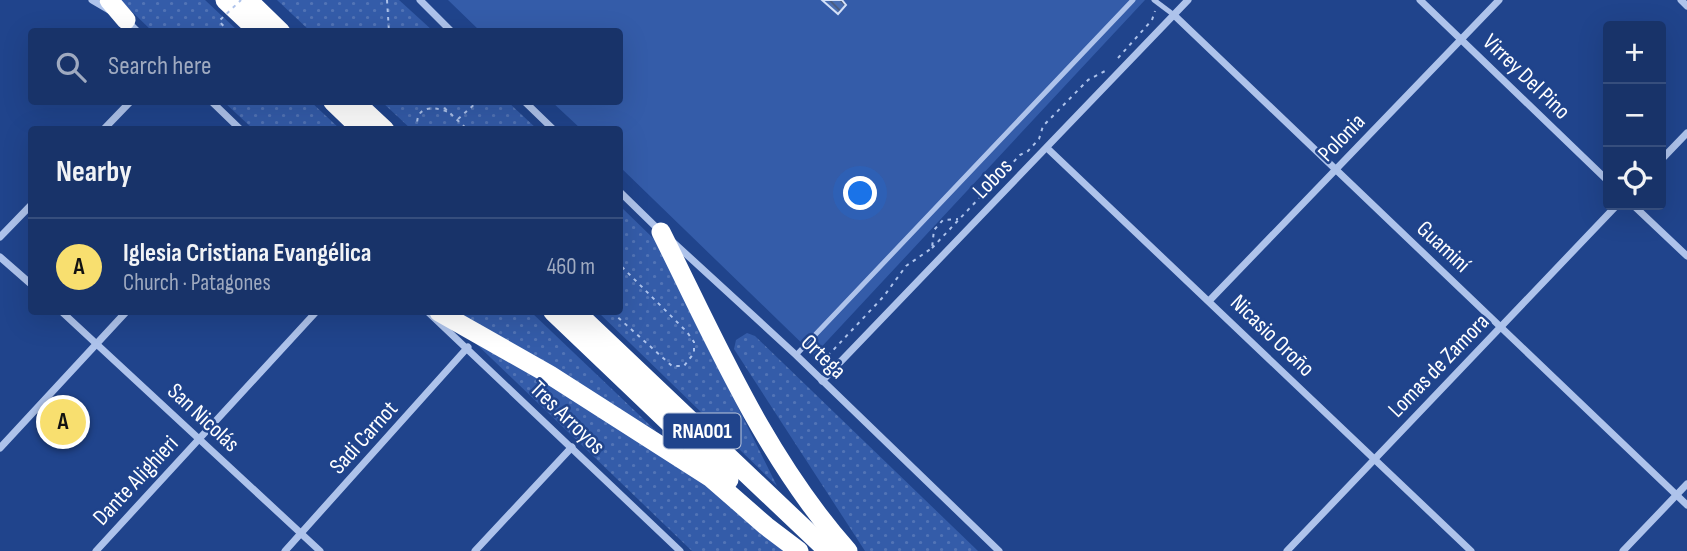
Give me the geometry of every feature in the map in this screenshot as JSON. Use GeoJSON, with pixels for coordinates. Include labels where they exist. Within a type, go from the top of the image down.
{"type":"FeatureCollection","features":[{"type":"Feature","properties":{"kind":"highway"},"geometry":{"type":"LineString","coordinates":[[109,0],[132,26]]}},
{"type":"Feature","properties":{"kind":"highway"},"geometry":{"type":"LineString","coordinates":[[225,0],[255,28]]}},
{"type":"Feature","properties":{"kind":"highway"},"geometry":{"type":"LineString","coordinates":[[248,0],[277,28]]}},
{"type":"Feature","properties":{"kind":"highway"},"geometry":{"type":"LineString","coordinates":[[336,105],[358,126]]}},
{"type":"Feature","properties":{"kind":"highway"},"geometry":{"type":"LineString","coordinates":[[358,105],[381,126]]}},
{"type":"Feature","properties":{"kind":"highway"},"geometry":{"type":"LineString","coordinates":[[662,232],[768,443],[815,511],[848,551]]}},
{"type":"Feature","properties":{"kind":"highway"},"geometry":{"type":"LineString","coordinates":[[444,315],[550,374],[711,478],[801,551]]}},
{"type":"Feature","properties":{"kind":"highway","name":"RNA001"},"geometry":{"type":"LineString","coordinates":[[556,315],[801,551]]}},
{"type":"Feature","properties":{"kind":"highway","name":"RNA001"},"geometry":{"type":"LineString","coordinates":[[579,315],[828,551]]}},
{"type":"Feature","properties":{"kind":"street"},"geometry":{"type":"LineString","coordinates":[[92,0],[132,26]]}},
{"type":"Feature","properties":{"kind":"street"},"geometry":{"type":"LineString","coordinates":[[420,0],[448,28]]}},
{"type":"Feature","properties":{"kind":"street","name":"Lobos"},"geometry":{"type":"LineString","coordinates":[[822,381],[1188,0]]}},
{"type":"Feature","properties":{"kind":"street","name":"Virrey Del Pino"},"geometry":{"type":"LineString","coordinates":[[1420,0],[1603,176]]}},
{"type":"Feature","properties":{"kind":"street","name":"Polonia"},"geometry":{"type":"LineString","coordinates":[[1209,301],[1499,0]]}},
{"type":"Feature","properties":{"kind":"street"},"geometry":{"type":"LineString","coordinates":[[1681,0],[1687,6]]}},
{"type":"Feature","properties":{"kind":"street","name":"Guaminí"},"geometry":{"type":"LineString","coordinates":[[1174,15],[1687,505]]}},
{"type":"Feature","properties":{"kind":"street"},"geometry":{"type":"LineString","coordinates":[[107,126],[127,105]]}},
{"type":"Feature","properties":{"kind":"street"},"geometry":{"type":"LineString","coordinates":[[215,105],[238,126]]}},
{"type":"Feature","properties":{"kind":"street"},"geometry":{"type":"LineString","coordinates":[[528,105],[550,126]]}},
{"type":"Feature","properties":{"kind":"street"},"geometry":{"type":"LineString","coordinates":[[1666,155],[1687,133]]}},
{"type":"Feature","properties":{"kind":"street","name":"Nicasio Oroño"},"geometry":{"type":"LineString","coordinates":[[1047,148],[1471,551]]}},
{"type":"Feature","properties":{"kind":"street","name":"Ortega"},"geometry":{"type":"LineString","coordinates":[[623,195],[796,355],[999,551]]}},
{"type":"Feature","properties":{"kind":"street"},"geometry":{"type":"LineString","coordinates":[[0,237],[28,208]]}},
{"type":"Feature","properties":{"kind":"street","name":"Lomas de Zamora"},"geometry":{"type":"LineString","coordinates":[[1287,551],[1612,210]]}},
{"type":"Feature","properties":{"kind":"street"},"geometry":{"type":"LineString","coordinates":[[1638,210],[1687,256]]}},
{"type":"Feature","properties":{"kind":"street"},"geometry":{"type":"LineString","coordinates":[[0,257],[28,282]]}},
{"type":"Feature","properties":{"kind":"street","name":"San Nicolás"},"geometry":{"type":"LineString","coordinates":[[66,315],[320,551]]}},
{"type":"Feature","properties":{"kind":"street"},"geometry":{"type":"LineString","coordinates":[[0,448],[123,315]]}},
{"type":"Feature","properties":{"kind":"street","name":"Dante Alighieri"},"geometry":{"type":"LineString","coordinates":[[96,551],[313,315]]}},
{"type":"Feature","properties":{"kind":"street","name":"Tres Arroyos"},"geometry":{"type":"LineString","coordinates":[[431,315],[680,551]]}},
{"type":"Feature","properties":{"kind":"street","name":"Sadi Carnot"},"geometry":{"type":"LineString","coordinates":[[285,551],[468,347]]}},
{"type":"Feature","properties":{"kind":"street"},"geometry":{"type":"LineString","coordinates":[[475,551],[572,447]]}},
{"type":"Feature","properties":{"kind":"street"},"geometry":{"type":"LineString","coordinates":[[1623,551],[1687,484]]}},
{"type":"Feature","properties":{"kind":"street"},"geometry":{"type":"LineString","coordinates":[[663,551],[671,542]]}},
{"type":"Feature","properties":{"kind":"lane"},"geometry":{"type":"LineString","coordinates":[[796,355],[1133,0]]}},
{"type":"Feature","properties":{"kind":"lane"},"geometry":{"type":"LineString","coordinates":[[1154,0],[1174,15]]}},
{"type":"Feature","properties":{"kind":"path"},"geometry":{"type":"LineString","coordinates":[[225,28],[219,21],[241,0]]}},
{"type":"Feature","properties":{"kind":"path"},"geometry":{"type":"LineString","coordinates":[[387,0],[388,28]]}},
{"type":"Feature","properties":{"kind":"path"},"geometry":{"type":"LineString","coordinates":[[1115,60],[1152,20],[1153,13],[1160,5]]}},
{"type":"Feature","properties":{"kind":"path"},"geometry":{"type":"LineString","coordinates":[[822,362],[884,296],[906,266],[932,248],[1020,155],[1039,139],[1043,126],[1088,80],[1106,70]]}},
{"type":"Feature","properties":{"kind":"path"},"geometry":{"type":"LineString","coordinates":[[441,105],[463,126]]}},
{"type":"Feature","properties":{"kind":"path"},"geometry":{"type":"LineString","coordinates":[[457,120],[474,105]]}},
{"type":"Feature","properties":{"kind":"path"},"geometry":{"type":"LineString","coordinates":[[418,126],[418,116],[422,110],[429,107],[448,112]]}},
{"type":"Feature","properties":{"kind":"path"},"geometry":{"type":"LineString","coordinates":[[932,248],[934,230],[943,220],[960,219]]}},
{"type":"Feature","properties":{"kind":"path"},"geometry":{"type":"LineString","coordinates":[[615,315],[672,366],[684,366],[694,354],[694,342],[687,332],[623,268]]}},
{"type":"Feature","properties":{"kind":"shaded area"},"geometry":{"type":"Polygon","coordinates":[[[120,0],[205,0],[235,28],[149,28],[120,0]]]}},
{"type":"Feature","properties":{"kind":"shaded area"},"geometry":{"type":"Polygon","coordinates":[[[277,0],[399,0],[430,28],[307,28],[277,0]]]}},
{"type":"Feature","properties":{"kind":"shaded area"},"geometry":{"type":"Polygon","coordinates":[[[448,0],[1145,0],[814,355],[623,170],[623,126],[578,126],[555,105],[623,105],[623,28],[477,28],[448,0]]]}},
{"type":"Feature","properties":{"kind":"shaded area"},"geometry":{"type":"Polygon","coordinates":[[[227,105],[314,105],[337,126],[250,126],[227,105]]]}},
{"type":"Feature","properties":{"kind":"shaded area"},"geometry":{"type":"Polygon","coordinates":[[[385,105],[511,105],[534,126],[408,126],[385,105]]]}},
{"type":"Feature","properties":{"kind":"shaded area"},"geometry":{"type":"Polygon","coordinates":[[[623,209],[655,240],[777,486],[601,315],[623,315],[623,209]]]}},
{"type":"Feature","properties":{"kind":"shaded area"},"geometry":{"type":"Polygon","coordinates":[[[459,315],[534,315],[656,431],[459,315]]]}},
{"type":"Feature","properties":{"kind":"shaded area"},"geometry":{"type":"Polygon","coordinates":[[[747,333],[755,336],[978,551],[865,551],[734,349],[736,340],[747,333]]]}},
{"type":"Feature","properties":{"kind":"shaded area"},"geometry":{"type":"Polygon","coordinates":[[[466,334],[501,349],[718,490],[784,551],[692,551],[466,334]]]}},
{"type":"Feature","properties":{"kind":"building"},"geometry":{"type":"Polygon","coordinates":[[[822,0],[842,0],[846,5],[838,14],[822,0]]]}},
{"type":"Feature","properties":{"kind":"place","name":"Iglesia Cristiana Evangélica"},"geometry":{"type":"Point","coordinates":[63,422]}}]}
